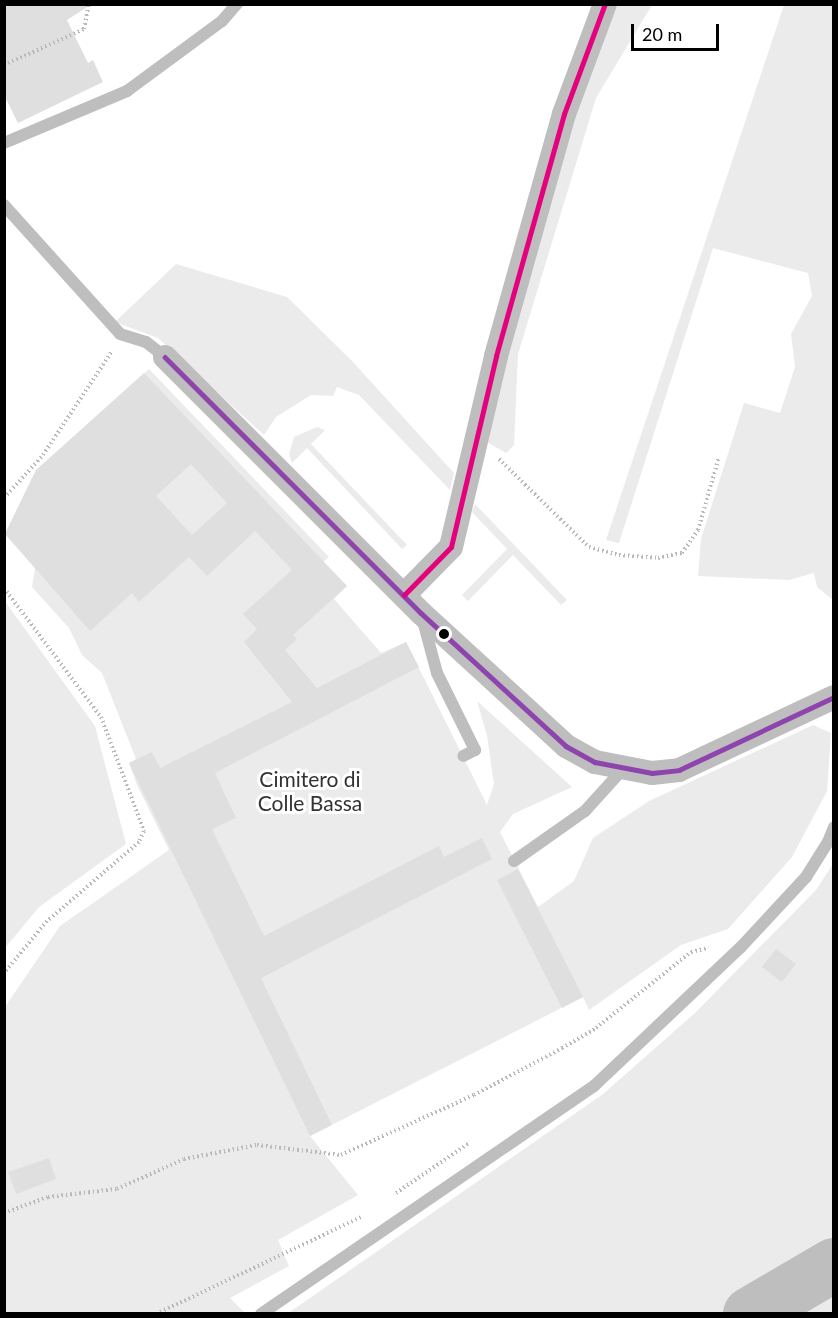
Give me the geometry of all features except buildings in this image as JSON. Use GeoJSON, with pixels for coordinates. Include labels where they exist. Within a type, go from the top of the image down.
{"type":"FeatureCollection","features":[{"type":"Feature","properties":{"kind":"street"},"geometry":{"type":"LineString","coordinates":[[404,595],[452,547],[496,356],[564,114],[605,4]]}},
{"type":"Feature","properties":{"kind":"street"},"geometry":{"type":"LineString","coordinates":[[165,357],[421,613],[566,746],[595,762],[652,773],[679,770],[834,697]]}},
{"type":"Feature","properties":{"kind":"lane"},"geometry":{"type":"LineString","coordinates":[[4,143],[127,91],[222,21],[237,4]]}},
{"type":"Feature","properties":{"kind":"lane"},"geometry":{"type":"LineString","coordinates":[[4,205],[120,334],[146,342],[165,357]]}},
{"type":"Feature","properties":{"kind":"lane"},"geometry":{"type":"LineString","coordinates":[[421,613],[437,673],[475,750],[463,756]]}},
{"type":"Feature","properties":{"kind":"lane"},"geometry":{"type":"LineString","coordinates":[[514,861],[585,811],[623,769]]}},
{"type":"Feature","properties":{"kind":"lane"},"geometry":{"type":"LineString","coordinates":[[261,1314],[594,1086],[741,947],[806,877],[834,827]]}},
{"type":"Feature","properties":{"kind":"path"},"geometry":{"type":"LineString","coordinates":[[4,65],[84,29],[89,4]]}},
{"type":"Feature","properties":{"kind":"path"},"geometry":{"type":"LineString","coordinates":[[4,498],[43,455],[120,334]]}},
{"type":"Feature","properties":{"kind":"path"},"geometry":{"type":"LineString","coordinates":[[478,436],[589,547],[619,555],[658,558],[682,553],[698,530],[719,457]]}},
{"type":"Feature","properties":{"kind":"path"},"geometry":{"type":"LineString","coordinates":[[4,588],[101,717],[144,831],[139,842],[47,921],[4,973]]}},
{"type":"Feature","properties":{"kind":"path"},"geometry":{"type":"LineString","coordinates":[[4,1213],[48,1197],[117,1189],[184,1159],[257,1145],[341,1155],[474,1095],[562,1048],[596,1028],[691,952],[714,947],[741,947]]}},
{"type":"Feature","properties":{"kind":"path"},"geometry":{"type":"LineString","coordinates":[[391,1197],[479,1137]]}},
{"type":"Feature","properties":{"kind":"path"},"geometry":{"type":"LineString","coordinates":[[156,1314],[364,1216]]}},
{"type":"Feature","properties":{"kind":"green space"},"geometry":{"type":"Polygon","coordinates":[[[612,5],[652,5],[596,98],[518,354],[514,445],[506,453],[487,442],[502,358],[572,110],[612,5]]]}},
{"type":"Feature","properties":{"kind":"green space"},"geometry":{"type":"Polygon","coordinates":[[[784,5],[833,5],[833,600],[817,587],[814,573],[789,580],[698,576],[701,539],[744,403],[780,413],[795,367],[791,334],[812,296],[808,273],[713,248],[619,543],[606,540],[784,5]]]}},
{"type":"Feature","properties":{"kind":"green space"},"geometry":{"type":"Polygon","coordinates":[[[176,264],[287,297],[352,361],[454,473],[450,490],[359,395],[337,387],[333,396],[311,395],[276,417],[264,435],[158,338],[115,322],[176,264]]]}},
{"type":"Feature","properties":{"kind":"green space","name":"Cimitero di Colle Bassa"},"geometry":{"type":"Polygon","coordinates":[[[149,369],[329,557],[323,562],[347,586],[334,599],[381,653],[406,642],[487,805],[494,784],[487,736],[477,701],[572,787],[513,814],[500,832],[538,907],[574,881],[593,838],[649,801],[813,725],[831,733],[827,791],[792,857],[728,929],[681,945],[589,1010],[583,997],[310,1136],[358,1195],[278,1240],[289,1266],[230,1298],[245,1313],[5,1314],[5,1007],[60,926],[169,850],[137,785],[129,763],[136,759],[102,673],[82,655],[69,628],[32,587],[35,568],[5,534],[34,474],[149,369]]]}},
{"type":"Feature","properties":{"kind":"green space"},"geometry":{"type":"Polygon","coordinates":[[[317,427],[325,430],[311,444],[407,545],[402,549],[307,448],[292,463],[289,454],[294,437],[317,427]]]}},
{"type":"Feature","properties":{"kind":"green space"},"geometry":{"type":"Polygon","coordinates":[[[475,504],[567,600],[561,605],[513,555],[468,601],[462,595],[507,549],[472,512],[475,504]]]}},
{"type":"Feature","properties":{"kind":"green space"},"geometry":{"type":"Polygon","coordinates":[[[4,600],[95,726],[126,844],[39,907],[5,948],[4,600]]]}},
{"type":"Feature","properties":{"kind":"green space"},"geometry":{"type":"Polygon","coordinates":[[[833,864],[833,1313],[287,1314],[603,1094],[695,1013],[816,890],[833,864]]]}},
{"type":"Feature","properties":{"kind":"waterway"},"geometry":{"type":"LineString","coordinates":[[750,1314],[834,1265]]}},
{"type":"Feature","properties":{"kind":"transit line"},"geometry":{"type":"LineString","coordinates":[[404,595],[451,547],[496,356],[564,114],[605,4]]}},
{"type":"Feature","properties":{"kind":"transit line"},"geometry":{"type":"LineString","coordinates":[[165,357],[421,613],[566,746],[595,762],[652,773],[679,770],[834,697]]}}]}
